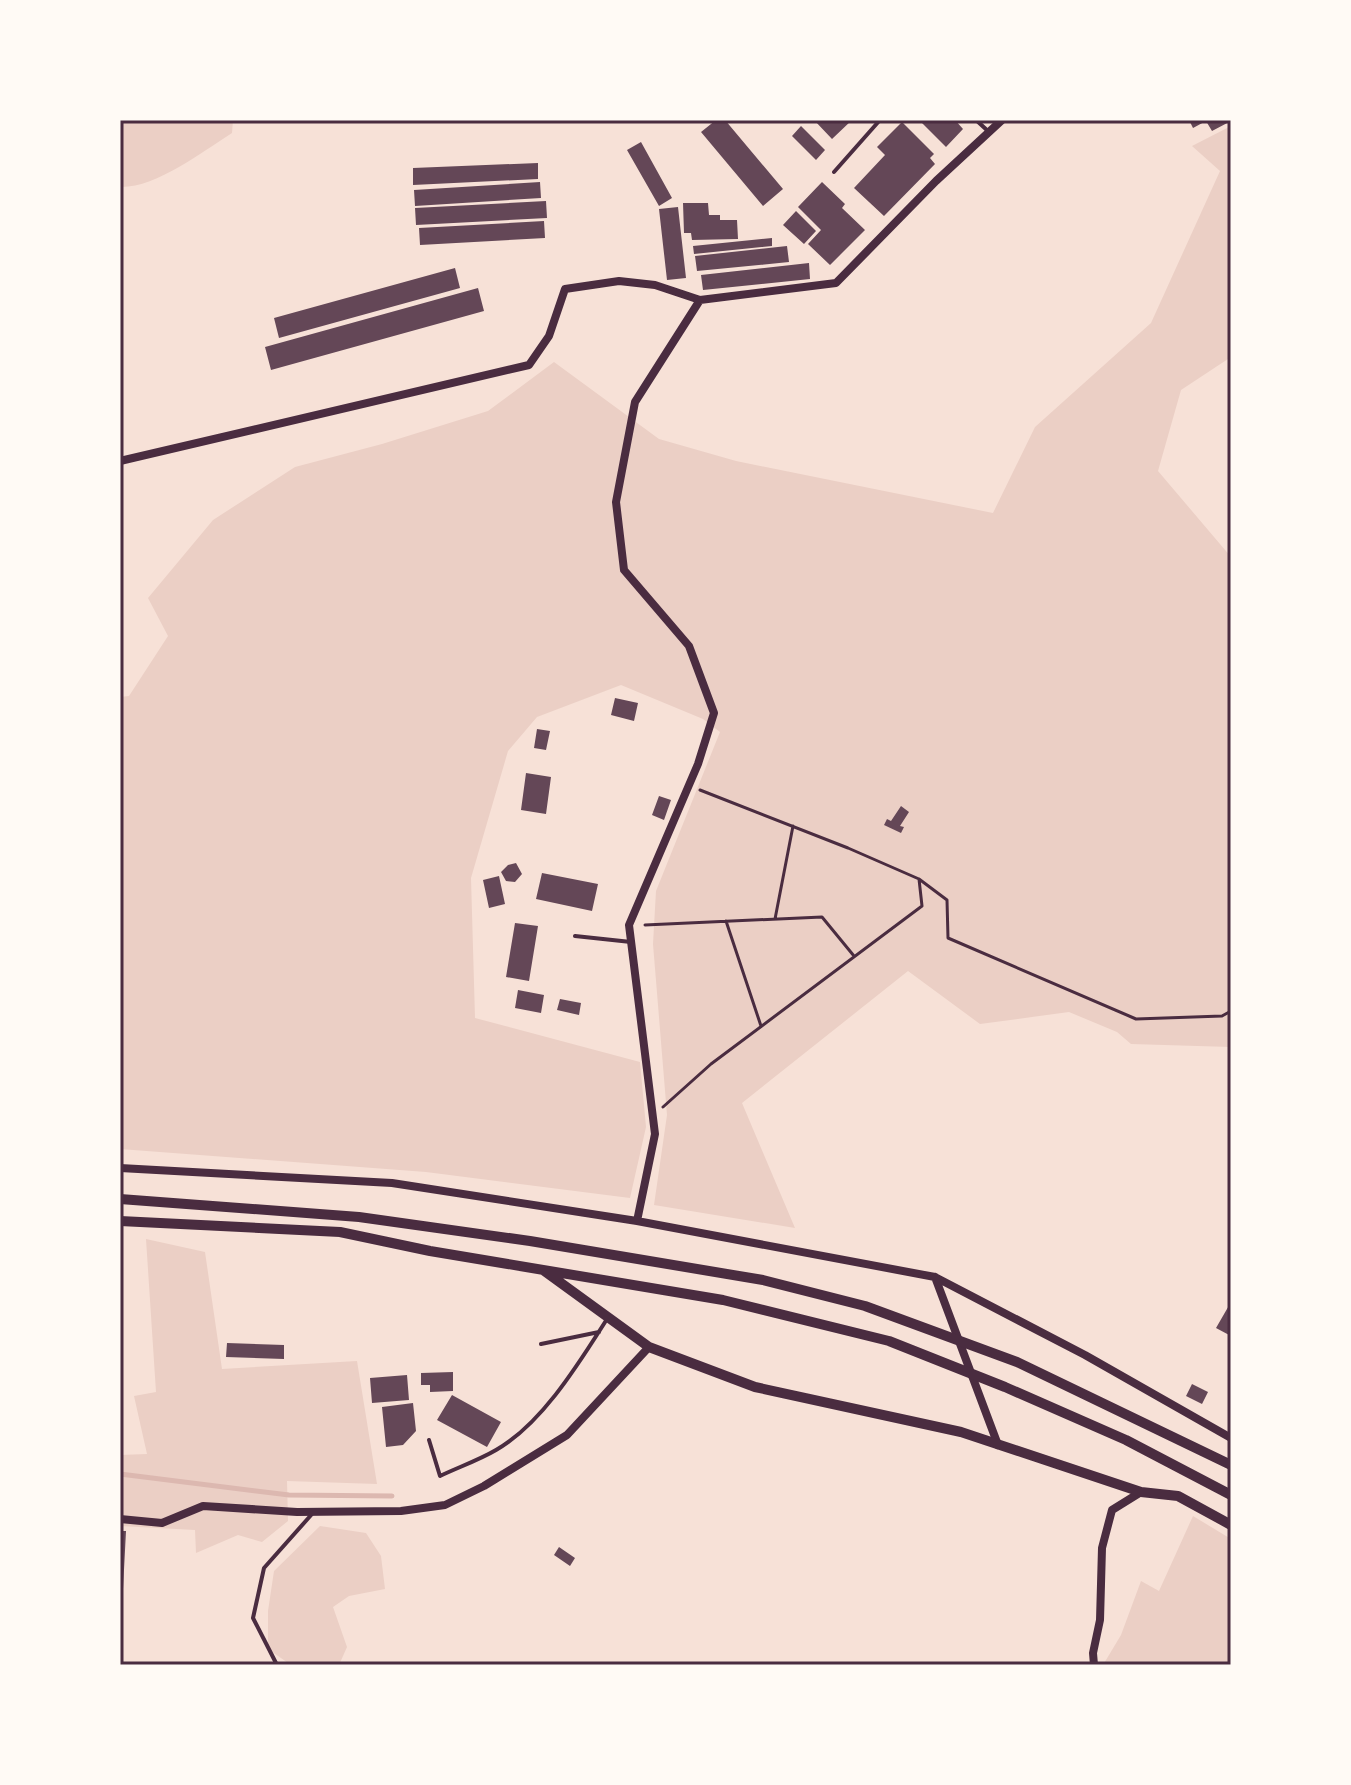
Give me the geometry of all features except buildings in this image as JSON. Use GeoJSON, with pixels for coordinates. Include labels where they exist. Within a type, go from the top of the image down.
{"type":"FeatureCollection","features":[{"type":"Feature","properties":{"kind":"street"},"geometry":{"type":"LineString","coordinates":[[120,461],[529,365],[549,336],[565,289],[619,281],[655,285],[700,300],[836,283],[936,181],[1002,120]]}},
{"type":"Feature","properties":{"kind":"street"},"geometry":{"type":"LineString","coordinates":[[637,1221],[655,1134],[629,925],[689,786],[714,713],[689,646],[624,570],[616,502],[635,402],[700,300]]}},
{"type":"Feature","properties":{"kind":"street"},"geometry":{"type":"LineString","coordinates":[[120,1168],[392,1183],[637,1221],[935,1277],[1085,1355],[1231,1438]]}},
{"type":"Feature","properties":{"kind":"street"},"geometry":{"type":"LineString","coordinates":[[120,1199],[359,1217],[530,1241],[763,1280],[865,1306],[1017,1362],[1231,1465]]}},
{"type":"Feature","properties":{"kind":"street"},"geometry":{"type":"LineString","coordinates":[[120,1221],[340,1232],[723,1300],[889,1341],[1126,1440],[1231,1495]]}},
{"type":"Feature","properties":{"kind":"street"},"geometry":{"type":"LineString","coordinates":[[542,1269],[649,1347],[755,1387],[961,1432],[1141,1492],[1178,1496],[1231,1525]]}},
{"type":"Feature","properties":{"kind":"street"},"geometry":{"type":"LineString","coordinates":[[935,1277],[998,1445]]}},
{"type":"Feature","properties":{"kind":"street"},"geometry":{"type":"LineString","coordinates":[[120,1519],[162,1523],[203,1506],[314,1512],[401,1511],[445,1505],[484,1486],[567,1435],[649,1347]]}},
{"type":"Feature","properties":{"kind":"street"},"geometry":{"type":"LineString","coordinates":[[1094,1665],[1093,1653],[1100,1620],[1102,1548],[1112,1510],[1141,1492]]}},
{"type":"Feature","properties":{"kind":"lane"},"geometry":{"type":"LineString","coordinates":[[834,172],[880,120]]}},
{"type":"Feature","properties":{"kind":"lane"},"geometry":{"type":"LineString","coordinates":[[976,120],[989,132]]}},
{"type":"Feature","properties":{"kind":"lane"},"geometry":{"type":"LineString","coordinates":[[575,936],[631,942]]}},
{"type":"Feature","properties":{"kind":"lane"},"geometry":{"type":"LineString","coordinates":[[429,1440],[440,1476],[498,1449],[532,1423],[608,1317]]}},
{"type":"Feature","properties":{"kind":"lane"},"geometry":{"type":"LineString","coordinates":[[541,1344],[599,1332]]}},
{"type":"Feature","properties":{"kind":"lane"},"geometry":{"type":"LineString","coordinates":[[277,1665],[253,1618],[264,1568],[314,1512]]}},
{"type":"Feature","properties":{"kind":"path"},"geometry":{"type":"LineString","coordinates":[[689,786],[919,879],[947,900],[948,938],[1069,992],[1136,1019],[1222,1016],[1231,1011]]}},
{"type":"Feature","properties":{"kind":"path"},"geometry":{"type":"LineString","coordinates":[[775,919],[793,826]]}},
{"type":"Feature","properties":{"kind":"path"},"geometry":{"type":"LineString","coordinates":[[653,1116],[711,1064],[922,906],[919,879]]}},
{"type":"Feature","properties":{"kind":"path"},"geometry":{"type":"LineString","coordinates":[[629,925],[822,917],[854,956]]}},
{"type":"Feature","properties":{"kind":"path"},"geometry":{"type":"LineString","coordinates":[[726,921],[761,1026]]}},
{"type":"Feature","properties":{"kind":"shaded area"},"geometry":{"type":"Polygon","coordinates":[[[120,120],[233,120],[232,133],[178,168],[148,182],[120,187],[120,120]]]}},
{"type":"Feature","properties":{"kind":"shaded area"},"geometry":{"type":"Polygon","coordinates":[[[1231,126],[1231,357],[1181,390],[1158,471],[1231,557],[1231,1047],[1131,1044],[1117,1032],[1069,1012],[980,1024],[908,971],[742,1103],[795,1228],[654,1205],[667,1115],[653,944],[656,891],[720,732],[703,719],[621,685],[537,717],[508,751],[471,878],[475,1018],[640,1062],[646,1127],[630,1198],[426,1172],[120,1149],[120,697],[129,696],[168,636],[148,598],[213,520],[295,467],[488,411],[554,362],[659,439],[736,461],[993,513],[1035,427],[1151,323],[1220,171],[1192,146],[1231,126]]]}},
{"type":"Feature","properties":{"kind":"shaded area"},"geometry":{"type":"Polygon","coordinates":[[[146,1239],[205,1252],[222,1369],[357,1361],[377,1484],[287,1481],[288,1521],[262,1542],[238,1535],[196,1553],[195,1530],[120,1526],[120,1455],[147,1454],[134,1396],[156,1392],[146,1239]]]}},
{"type":"Feature","properties":{"kind":"shaded area"},"geometry":{"type":"Polygon","coordinates":[[[1193,1516],[1231,1539],[1231,1665],[1103,1665],[1121,1635],[1141,1581],[1159,1591],[1193,1516]]]}},
{"type":"Feature","properties":{"kind":"shaded area"},"geometry":{"type":"Polygon","coordinates":[[[320,1526],[366,1533],[381,1556],[385,1589],[349,1596],[333,1607],[347,1647],[339,1665],[291,1665],[268,1649],[268,1611],[274,1571],[320,1526]]]}},
{"type":"Feature","properties":{"kind":"waterway"},"geometry":{"type":"LineString","coordinates":[[120,1474],[289,1495],[392,1496]]}}]}
